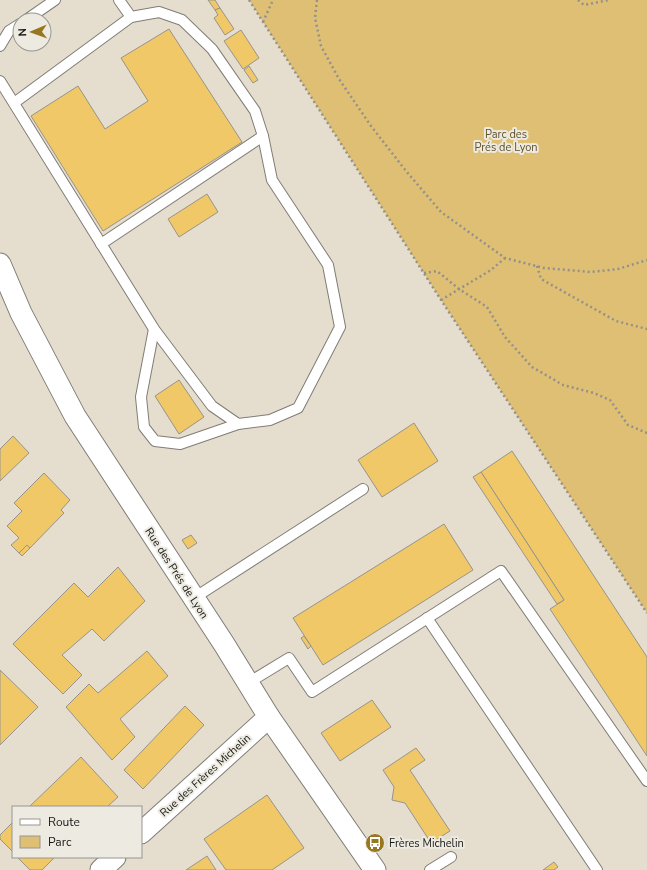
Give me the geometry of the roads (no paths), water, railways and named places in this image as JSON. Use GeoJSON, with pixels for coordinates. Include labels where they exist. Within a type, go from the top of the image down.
{"type":"FeatureCollection","features":[{"type":"Feature","properties":{"kind":"street","name":"Rue des Prés de Lyon"},"geometry":{"type":"LineString","coordinates":[[0,264],[5,292],[21,313],[75,416],[194,598],[269,717],[375,870]]}},
{"type":"Feature","properties":{"kind":"street","name":"Rue des Frères Michelin"},"geometry":{"type":"LineString","coordinates":[[142,832],[269,717]]}},
{"type":"Feature","properties":{"kind":"street"},"geometry":{"type":"LineString","coordinates":[[101,870],[114,858]]}},
{"type":"Feature","properties":{"kind":"lane"},"geometry":{"type":"LineString","coordinates":[[38,12],[55,0]]}},
{"type":"Feature","properties":{"kind":"lane"},"geometry":{"type":"LineString","coordinates":[[119,0],[131,17]]}},
{"type":"Feature","properties":{"kind":"lane"},"geometry":{"type":"LineString","coordinates":[[14,103],[131,17],[158,12],[182,20],[212,49],[256,110],[272,180],[328,265],[340,327],[298,408],[270,420],[238,424],[180,444],[155,440],[144,428],[141,397],[154,329]]}},
{"type":"Feature","properties":{"kind":"lane"},"geometry":{"type":"LineString","coordinates":[[0,46],[9,31],[12,29]]}},
{"type":"Feature","properties":{"kind":"lane"},"geometry":{"type":"LineString","coordinates":[[0,81],[154,329],[212,406],[238,424]]}},
{"type":"Feature","properties":{"kind":"lane"},"geometry":{"type":"LineString","coordinates":[[101,244],[263,136]]}},
{"type":"Feature","properties":{"kind":"lane"},"geometry":{"type":"LineString","coordinates":[[194,598],[363,489]]}},
{"type":"Feature","properties":{"kind":"lane"},"geometry":{"type":"LineString","coordinates":[[248,683],[289,658],[312,692],[501,571],[647,781]]}},
{"type":"Feature","properties":{"kind":"lane"},"geometry":{"type":"LineString","coordinates":[[427,618],[597,870]]}},
{"type":"Feature","properties":{"kind":"lane"},"geometry":{"type":"LineString","coordinates":[[430,870],[451,857]]}},
{"type":"Feature","properties":{"kind":"place","name":"Frères Michelin"},"geometry":{"type":"Point","coordinates":[375,843]}},
{"type":"Feature","properties":{"kind":"park label","name":"Parc des Prés de Lyon"},"geometry":{"type":"Point","coordinates":[506,140]}}]}
